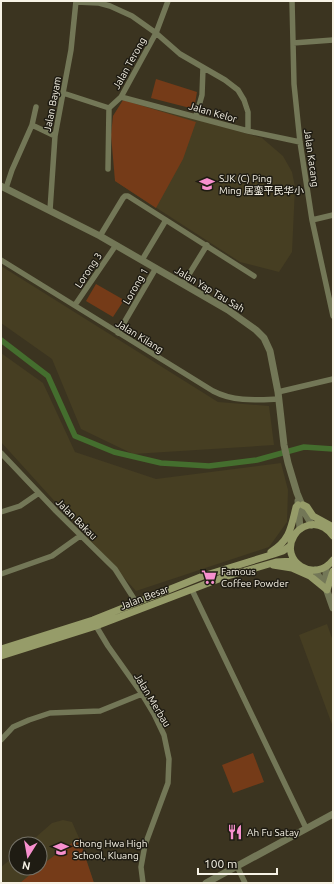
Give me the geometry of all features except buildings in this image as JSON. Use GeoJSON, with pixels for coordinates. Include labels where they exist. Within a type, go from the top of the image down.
{"type":"FeatureCollection","features":[{"type":"Feature","properties":{"kind":"main road"},"geometry":{"type":"LineString","coordinates":[[264,561],[284,542],[290,531],[296,507],[300,505],[307,507],[313,516],[333,527]]}},
{"type":"Feature","properties":{"kind":"main road"},"geometry":{"type":"LineString","coordinates":[[294,561],[290,546],[295,534],[300,529],[312,525],[324,527],[333,536]]}},
{"type":"Feature","properties":{"kind":"main road","name":"Jalan Besar"},"geometry":{"type":"LineString","coordinates":[[1,656],[96,626],[192,590],[264,561],[290,546]]}},
{"type":"Feature","properties":{"kind":"main road"},"geometry":{"type":"LineString","coordinates":[[315,570],[326,567],[333,560]]}},
{"type":"Feature","properties":{"kind":"main road"},"geometry":{"type":"LineString","coordinates":[[264,561],[297,571],[314,579],[326,589],[333,571]]}},
{"type":"Feature","properties":{"kind":"main road","name":"Jalan Besar"},"geometry":{"type":"LineString","coordinates":[[1,649],[93,620],[203,576],[264,561],[294,561],[304,568],[315,570]]}},
{"type":"Feature","properties":{"kind":"street"},"geometry":{"type":"LineString","coordinates":[[76,1],[111,3],[156,33],[180,54],[225,80],[238,90],[244,100],[248,112],[248,131]]}},
{"type":"Feature","properties":{"kind":"street","name":"Jalan Bayam"},"geometry":{"type":"LineString","coordinates":[[50,210],[54,136],[71,50],[76,1]]}},
{"type":"Feature","properties":{"kind":"street","name":"Jalan Terong"},"geometry":{"type":"LineString","coordinates":[[109,108],[121,97],[156,33],[168,1]]}},
{"type":"Feature","properties":{"kind":"street","name":"Jalan Kacang"},"geometry":{"type":"LineString","coordinates":[[292,1],[294,84],[300,142],[312,220],[333,316]]}},
{"type":"Feature","properties":{"kind":"street"},"geometry":{"type":"LineString","coordinates":[[293,43],[333,40]]}},
{"type":"Feature","properties":{"kind":"street"},"geometry":{"type":"LineString","coordinates":[[196,116],[202,95],[203,68]]}},
{"type":"Feature","properties":{"kind":"street"},"geometry":{"type":"LineString","coordinates":[[62,93],[109,108],[108,169]]}},
{"type":"Feature","properties":{"kind":"street","name":"Jalan Kelor"},"geometry":{"type":"LineString","coordinates":[[121,97],[248,131],[300,142]]}},
{"type":"Feature","properties":{"kind":"street"},"geometry":{"type":"LineString","coordinates":[[3,187],[32,125],[36,107]]}},
{"type":"Feature","properties":{"kind":"street"},"geometry":{"type":"LineString","coordinates":[[32,125],[54,136]]}},
{"type":"Feature","properties":{"kind":"street","name":"Jalan Yap Tau Sah"},"geometry":{"type":"LineString","coordinates":[[3,187],[100,236],[156,268],[228,310],[256,330],[264,338],[270,350],[279,396],[284,445],[300,505],[300,529]]}},
{"type":"Feature","properties":{"kind":"street"},"geometry":{"type":"LineString","coordinates":[[100,236],[123,198],[128,196],[254,276]]}},
{"type":"Feature","properties":{"kind":"street"},"geometry":{"type":"LineString","coordinates":[[312,220],[333,215]]}},
{"type":"Feature","properties":{"kind":"street"},"geometry":{"type":"LineString","coordinates":[[142,260],[166,220]]}},
{"type":"Feature","properties":{"kind":"street","name":"Lorong 3"},"geometry":{"type":"LineString","coordinates":[[75,305],[116,245]]}},
{"type":"Feature","properties":{"kind":"street"},"geometry":{"type":"LineString","coordinates":[[183,284],[207,245]]}},
{"type":"Feature","properties":{"kind":"street","name":"Jalan Kilang"},"geometry":{"type":"LineString","coordinates":[[1,260],[221,395],[243,400],[279,396],[333,379]]}},
{"type":"Feature","properties":{"kind":"street","name":"Lorong 1"},"geometry":{"type":"LineString","coordinates":[[118,333],[156,268]]}},
{"type":"Feature","properties":{"kind":"street","name":"Jalan Bakau"},"geometry":{"type":"LineString","coordinates":[[1,453],[80,536],[115,569],[136,602]]}},
{"type":"Feature","properties":{"kind":"street"},"geometry":{"type":"LineString","coordinates":[[1,512],[20,506],[39,493]]}},
{"type":"Feature","properties":{"kind":"street","name":"Jalan Yap Tau Sah"},"geometry":{"type":"LineString","coordinates":[[300,505],[312,525]]}},
{"type":"Feature","properties":{"kind":"street"},"geometry":{"type":"LineString","coordinates":[[1,574],[52,556],[80,536]]}},
{"type":"Feature","properties":{"kind":"street"},"geometry":{"type":"LineString","coordinates":[[326,567],[326,589]]}},
{"type":"Feature","properties":{"kind":"street"},"geometry":{"type":"LineString","coordinates":[[315,570],[326,589],[333,608]]}},
{"type":"Feature","properties":{"kind":"street"},"geometry":{"type":"LineString","coordinates":[[192,590],[306,828]]}},
{"type":"Feature","properties":{"kind":"street","name":"Jalan Merbau"},"geometry":{"type":"LineString","coordinates":[[96,626],[154,714],[164,735],[169,759],[168,782],[146,845],[141,867],[144,883]]}},
{"type":"Feature","properties":{"kind":"street"},"geometry":{"type":"LineString","coordinates":[[1,740],[13,727],[50,713],[100,711],[142,694]]}},
{"type":"Feature","properties":{"kind":"street"},"geometry":{"type":"LineString","coordinates":[[206,883],[333,814]]}},
{"type":"Feature","properties":{"kind":"street"},"geometry":{"type":"LineString","coordinates":[[237,866],[245,883]]}},
{"type":"Feature","properties":{"kind":"shaded area"},"geometry":{"type":"Polygon","coordinates":[[[156,79],[197,92],[194,109],[151,98],[156,79]]]}},
{"type":"Feature","properties":{"kind":"shaded area","name":"SJK (C) Ping Ming 居銮平民华小"},"geometry":{"type":"Polygon","coordinates":[[[124,99],[262,138],[283,156],[292,172],[295,187],[292,252],[279,272],[240,262],[115,181],[113,116],[124,99]]]}},
{"type":"Feature","properties":{"kind":"shaded area"},"geometry":{"type":"Polygon","coordinates":[[[123,100],[196,122],[183,159],[156,208],[115,181],[111,135],[113,116],[123,100]]]}},
{"type":"Feature","properties":{"kind":"shaded area"},"geometry":{"type":"Polygon","coordinates":[[[1,266],[218,402],[269,406],[274,445],[133,454],[81,429],[52,359],[1,323],[1,266]]]}},
{"type":"Feature","properties":{"kind":"shaded area"},"geometry":{"type":"Polygon","coordinates":[[[96,284],[124,300],[113,317],[86,301],[96,284]]]}},
{"type":"Feature","properties":{"kind":"shaded area"},"geometry":{"type":"Polygon","coordinates":[[[1,353],[43,383],[75,452],[156,479],[281,463],[288,490],[287,522],[269,547],[136,591],[1,442],[1,353]]]}},
{"type":"Feature","properties":{"kind":"shaded area"},"geometry":{"type":"Polygon","coordinates":[[[327,624],[333,641],[333,727],[299,635],[327,624]]]}},
{"type":"Feature","properties":{"kind":"shaded area"},"geometry":{"type":"Polygon","coordinates":[[[253,753],[264,782],[233,793],[222,765],[253,753]]]}},
{"type":"Feature","properties":{"kind":"shaded area","name":"Chong Hwa High School, Kluang"},"geometry":{"type":"Polygon","coordinates":[[[63,820],[72,822],[94,883],[1,883],[1,867],[8,861],[8,876],[48,876],[48,836],[37,836],[52,823],[63,820]]]}},
{"type":"Feature","properties":{"kind":"shaded area"},"geometry":{"type":"Polygon","coordinates":[[[79,838],[94,883],[20,883],[28,876],[48,876],[48,860],[79,838]]]}},
{"type":"Feature","properties":{"kind":"waterway"},"geometry":{"type":"LineString","coordinates":[[1,340],[48,376],[75,436],[114,452],[161,463],[209,466],[257,460],[304,447],[333,449]]}},
{"type":"Feature","properties":{"kind":"place","name":"SJK (C) Ping Ming 居銮平民华小"},"geometry":{"type":"Point","coordinates":[207,184]}},
{"type":"Feature","properties":{"kind":"place","name":"Famous Coffee Powder"},"geometry":{"type":"Point","coordinates":[209,577]}},
{"type":"Feature","properties":{"kind":"place","name":"Ah Fu Satay"},"geometry":{"type":"Point","coordinates":[235,832]}},
{"type":"Feature","properties":{"kind":"place","name":"Chong Hwa High School, Kluang"},"geometry":{"type":"Point","coordinates":[61,849]}}]}
